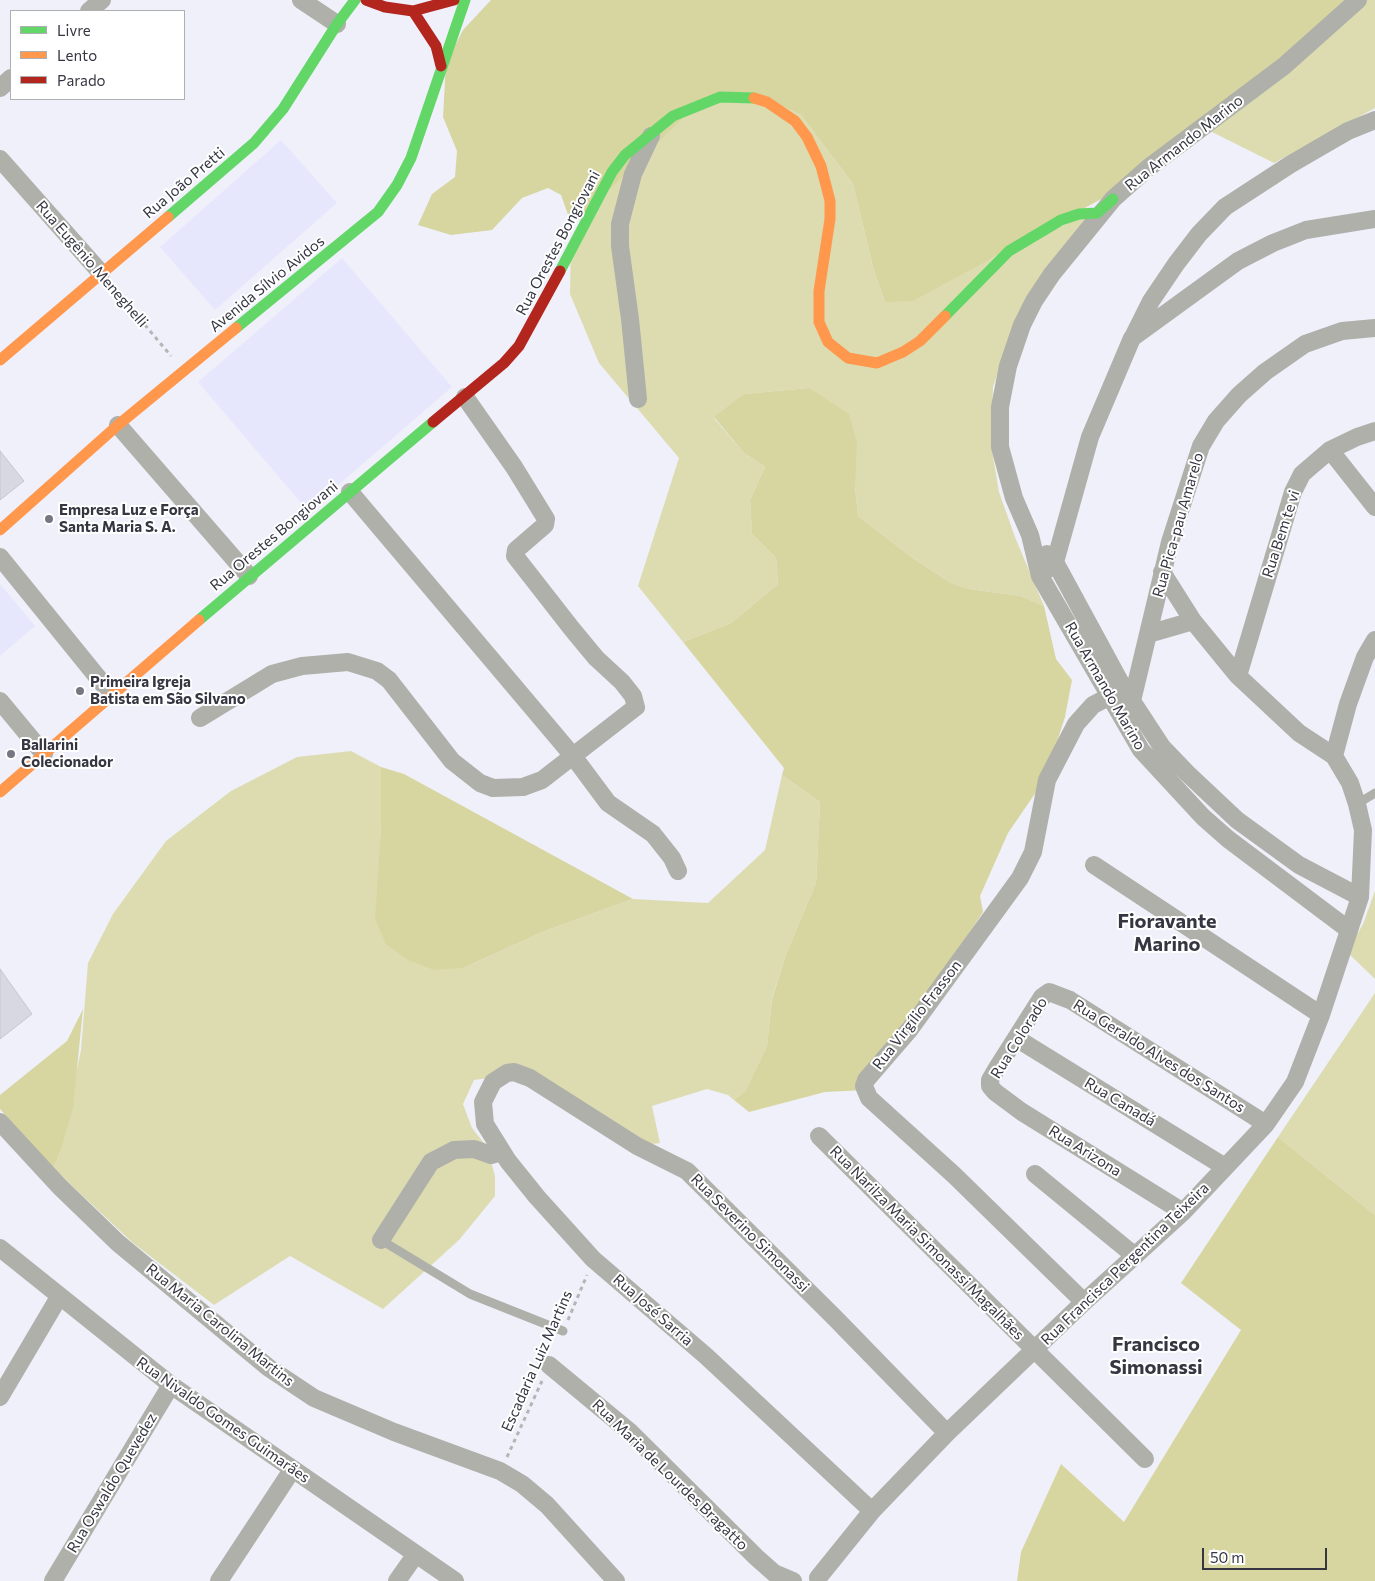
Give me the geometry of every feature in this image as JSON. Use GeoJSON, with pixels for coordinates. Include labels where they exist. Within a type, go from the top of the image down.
{"type":"FeatureCollection","features":[{"type":"Feature","properties":{"kind":"street"},"geometry":{"type":"LineString","coordinates":[[90,10],[102,0]]}},
{"type":"Feature","properties":{"kind":"street"},"geometry":{"type":"LineString","coordinates":[[301,0],[337,24]]}},
{"type":"Feature","properties":{"kind":"street","name":"Rua João Pretti"},"geometry":{"type":"LineString","coordinates":[[0,360],[254,143],[288,103],[337,24],[355,0]]}},
{"type":"Feature","properties":{"kind":"street"},"geometry":{"type":"LineString","coordinates":[[366,0],[385,7],[413,11],[454,0]]}},
{"type":"Feature","properties":{"kind":"street","name":"Avenida Sílvio Avidos"},"geometry":{"type":"LineString","coordinates":[[0,530],[118,425],[378,212],[397,185],[411,158],[464,0]]}},
{"type":"Feature","properties":{"kind":"street","name":"Rua Armando Marino"},"geometry":{"type":"LineString","coordinates":[[1358,0],[1284,66],[1148,168],[1113,199],[1052,274],[1034,301],[1022,325],[1008,366],[1000,407],[1000,447],[1014,498],[1030,535],[1040,576],[1122,695],[1162,747],[1237,820],[1299,865],[1360,898]]}},
{"type":"Feature","properties":{"kind":"street"},"geometry":{"type":"LineString","coordinates":[[413,11],[436,46],[441,66]]}},
{"type":"Feature","properties":{"kind":"street"},"geometry":{"type":"LineString","coordinates":[[0,88],[10,79]]}},
{"type":"Feature","properties":{"kind":"street","name":"Rua Orestes Bongiovani"},"geometry":{"type":"LineString","coordinates":[[0,792],[249,576],[504,363],[519,346],[612,172],[626,155],[654,129],[673,116],[720,96],[749,96],[767,102],[795,122],[807,137],[816,153],[830,201],[830,218],[819,291],[819,322],[828,342],[836,350],[848,358],[862,362],[877,363],[903,352],[920,340],[1009,251],[1061,220],[1079,214],[1097,213],[1113,199]]}},
{"type":"Feature","properties":{"kind":"street"},"geometry":{"type":"LineString","coordinates":[[1040,576],[1055,562],[1090,437],[1132,338],[1151,301],[1176,264],[1199,234],[1226,207],[1258,184],[1299,159],[1348,131],[1375,120]]}},
{"type":"Feature","properties":{"kind":"street"},"geometry":{"type":"LineString","coordinates":[[638,399],[630,318],[620,246],[620,224],[634,174],[654,129]]}},
{"type":"Feature","properties":{"kind":"street","name":"Rua Eugênio Meneghelli"},"geometry":{"type":"LineString","coordinates":[[0,159],[101,273]]}},
{"type":"Feature","properties":{"kind":"street"},"geometry":{"type":"LineString","coordinates":[[1132,338],[1238,261],[1273,243],[1306,230],[1375,219]]}},
{"type":"Feature","properties":{"kind":"street","name":"Rua Pica-pau Amarelo"},"geometry":{"type":"LineString","coordinates":[[1122,695],[1148,634],[1162,572],[1201,446],[1222,414],[1265,372],[1305,344],[1342,331],[1375,328]]}},
{"type":"Feature","properties":{"kind":"street"},"geometry":{"type":"LineString","coordinates":[[200,718],[272,674],[302,666],[348,662],[376,671],[389,680],[442,751],[480,784],[494,788],[532,784],[573,756],[636,707],[636,703],[622,682],[596,658],[515,556],[516,550],[545,525],[546,519],[465,397]]}},
{"type":"Feature","properties":{"kind":"street"},"geometry":{"type":"LineString","coordinates":[[118,425],[249,576]]}},
{"type":"Feature","properties":{"kind":"street","name":"Rua Bem te vi"},"geometry":{"type":"LineString","coordinates":[[1238,676],[1293,492],[1302,474],[1330,450],[1375,431]]}},
{"type":"Feature","properties":{"kind":"street"},"geometry":{"type":"LineString","coordinates":[[1330,450],[1375,507]]}},
{"type":"Feature","properties":{"kind":"street"},"geometry":{"type":"LineString","coordinates":[[350,492],[573,756],[608,803],[643,826],[661,843],[678,871]]}},
{"type":"Feature","properties":{"kind":"street","name":"Rua Armando Marino"},"geometry":{"type":"LineString","coordinates":[[1030,535],[1055,562],[1122,695],[1141,750],[1203,818],[1349,930]]}},
{"type":"Feature","properties":{"kind":"street"},"geometry":{"type":"LineString","coordinates":[[0,557],[112,694]]}},
{"type":"Feature","properties":{"kind":"street"},"geometry":{"type":"LineString","coordinates":[[1162,572],[1193,622],[1238,676],[1299,733],[1334,756],[1348,704],[1364,658],[1375,640]]}},
{"type":"Feature","properties":{"kind":"street"},"geometry":{"type":"LineString","coordinates":[[1148,634],[1193,622]]}},
{"type":"Feature","properties":{"kind":"street","name":"Rua Virgílio Frasson"},"geometry":{"type":"LineString","coordinates":[[1084,1302],[954,1176],[869,1098],[864,1086],[866,1080],[910,1028],[1020,878],[1033,852],[1048,780],[1060,753],[1083,714],[1093,705],[1122,695]]}},
{"type":"Feature","properties":{"kind":"street"},"geometry":{"type":"LineString","coordinates":[[0,701],[44,754]]}},
{"type":"Feature","properties":{"kind":"street","name":"Rua Francisca Pergentina Teixeira"},"geometry":{"type":"LineString","coordinates":[[816,1580],[872,1511],[948,1433],[1084,1302],[1183,1212],[1266,1124],[1295,1082],[1360,898],[1363,830],[1350,783],[1334,756]]}},
{"type":"Feature","properties":{"kind":"street"},"geometry":{"type":"LineString","coordinates":[[1094,865],[1320,1015]]}},
{"type":"Feature","properties":{"kind":"street","name":"Rua Colorado"},"geometry":{"type":"LineString","coordinates":[[990,1086],[990,1080],[1016,1038],[1042,997],[1049,992]]}},
{"type":"Feature","properties":{"kind":"street","name":"Rua Geraldo Alves dos Santos"},"geometry":{"type":"LineString","coordinates":[[1049,992],[1090,1012],[1266,1124]]}},
{"type":"Feature","properties":{"kind":"street","name":"Rua Canadá"},"geometry":{"type":"LineString","coordinates":[[1016,1038],[1225,1167]]}},
{"type":"Feature","properties":{"kind":"street","name":"Rua Severino Simonassi"},"geometry":{"type":"LineString","coordinates":[[493,1082],[507,1073],[530,1078],[637,1146],[687,1171],[836,1318],[948,1433]]}},
{"type":"Feature","properties":{"kind":"street","name":"Rua José Sarria"},"geometry":{"type":"LineString","coordinates":[[493,1082],[483,1102],[482,1114],[485,1124],[521,1179],[593,1259],[706,1356],[872,1511]]}},
{"type":"Feature","properties":{"kind":"street","name":"Rua Arizona"},"geometry":{"type":"LineString","coordinates":[[990,1086],[995,1092],[1022,1112],[1183,1212]]}},
{"type":"Feature","properties":{"kind":"street","name":"Rua Maria Carolina Martins"},"geometry":{"type":"LineString","coordinates":[[0,1122],[59,1186],[118,1243],[269,1368],[314,1398],[394,1432],[500,1471],[522,1484],[542,1500],[616,1581]]}},
{"type":"Feature","properties":{"kind":"street","name":"Rua Narilza Maria Simonassi Magalhães"},"geometry":{"type":"LineString","coordinates":[[819,1136],[1145,1459]]}},
{"type":"Feature","properties":{"kind":"street"},"geometry":{"type":"LineString","coordinates":[[381,1240],[431,1162],[454,1150],[474,1148],[491,1155],[502,1152]]}},
{"type":"Feature","properties":{"kind":"street"},"geometry":{"type":"LineString","coordinates":[[1035,1174],[1135,1256]]}},
{"type":"Feature","properties":{"kind":"street","name":"Rua Nivaldo Gomes Guimarães"},"geometry":{"type":"LineString","coordinates":[[2,1251],[171,1386],[456,1581]]}},
{"type":"Feature","properties":{"kind":"street"},"geometry":{"type":"LineString","coordinates":[[0,1397],[59,1297]]}},
{"type":"Feature","properties":{"kind":"street","name":"Rua Maria de Lourdes Bragatto"},"geometry":{"type":"LineString","coordinates":[[549,1365],[630,1432],[774,1573],[793,1581]]}},
{"type":"Feature","properties":{"kind":"street","name":"Rua Oswaldo Quevedez"},"geometry":{"type":"LineString","coordinates":[[53,1581],[171,1386]]}},
{"type":"Feature","properties":{"kind":"street"},"geometry":{"type":"LineString","coordinates":[[219,1581],[292,1470]]}},
{"type":"Feature","properties":{"kind":"street"},"geometry":{"type":"LineString","coordinates":[[397,1581],[416,1554]]}},
{"type":"Feature","properties":{"kind":"lane"},"geometry":{"type":"LineString","coordinates":[[1357,804],[1375,793]]}},
{"type":"Feature","properties":{"kind":"lane"},"geometry":{"type":"LineString","coordinates":[[381,1240],[470,1294],[563,1331]]}},
{"type":"Feature","properties":{"kind":"path","name":"Rua Eugênio Meneghelli"},"geometry":{"type":"LineString","coordinates":[[101,273],[183,371]]}},
{"type":"Feature","properties":{"kind":"path","name":"Escadaria Luiz Martins"},"geometry":{"type":"LineString","coordinates":[[563,1331],[593,1259]]}},
{"type":"Feature","properties":{"kind":"path","name":"Escadaria Luiz Martins"},"geometry":{"type":"LineString","coordinates":[[500,1471],[549,1365]]}},
{"type":"Feature","properties":{"kind":"shaded area"},"geometry":{"type":"Polygon","coordinates":[[[491,0],[1364,0],[1105,197],[913,301],[885,302],[874,271],[853,184],[801,115],[753,93],[696,106],[572,226],[561,195],[548,188],[522,198],[492,230],[451,235],[418,225],[432,194],[455,177],[457,151],[443,117],[446,63],[463,30],[491,0]]]}},
{"type":"Feature","properties":{"kind":"shaded area"},"geometry":{"type":"Polygon","coordinates":[[[281,140],[337,203],[215,310],[160,247],[281,140]]]}},
{"type":"Feature","properties":{"kind":"shaded area"},"geometry":{"type":"Polygon","coordinates":[[[342,258],[452,387],[308,511],[198,382],[342,258]]]}},
{"type":"Feature","properties":{"kind":"shaded area"},"geometry":{"type":"Polygon","coordinates":[[[809,388],[849,414],[857,443],[855,486],[858,516],[914,559],[951,583],[969,589],[1021,596],[1044,606],[1056,659],[1072,680],[1065,717],[1045,779],[1008,833],[980,896],[983,912],[866,1090],[825,1092],[749,1112],[734,1100],[745,1091],[767,1046],[772,999],[786,954],[816,883],[820,802],[782,775],[784,768],[683,642],[731,623],[778,584],[776,558],[752,534],[750,500],[765,467],[744,453],[714,417],[744,394],[809,388]]]}},
{"type":"Feature","properties":{"kind":"shaded area"},"geometry":{"type":"Polygon","coordinates":[[[0,584],[35,626],[0,656],[0,584]]]}},
{"type":"Feature","properties":{"kind":"shaded area"},"geometry":{"type":"Polygon","coordinates":[[[381,767],[404,774],[633,899],[545,931],[463,968],[434,970],[408,960],[386,944],[375,919],[381,826],[381,767]]]}},
{"type":"Feature","properties":{"kind":"shaded area"},"geometry":{"type":"Polygon","coordinates":[[[83,1009],[73,1108],[59,1155],[53,1168],[0,1109],[0,1095],[67,1041],[83,1009]]]}},
{"type":"Feature","properties":{"kind":"shaded area"},"geometry":{"type":"Polygon","coordinates":[[[1278,1137],[1375,1215],[1375,1581],[1017,1581],[1021,1552],[1061,1464],[1124,1522],[1241,1330],[1181,1283],[1278,1137]]]}},
{"type":"Feature","properties":{"kind":"green space"},"geometry":{"type":"Polygon","coordinates":[[[1364,0],[1375,0],[1375,108],[1274,163],[1196,124],[1364,0]]]}},
{"type":"Feature","properties":{"kind":"green space"},"geometry":{"type":"Polygon","coordinates":[[[753,93],[801,115],[853,184],[874,271],[885,302],[995,257],[1090,213],[1054,260],[1006,350],[993,387],[991,444],[999,492],[1015,537],[1044,606],[1021,596],[969,589],[951,583],[914,559],[858,516],[855,486],[809,388],[745,394],[714,418],[744,453],[765,467],[750,500],[752,534],[776,558],[778,584],[731,623],[683,642],[638,586],[679,458],[599,363],[570,294],[571,240],[599,199],[696,106],[753,93]]]}},
{"type":"Feature","properties":{"kind":"green space"},"geometry":{"type":"Polygon","coordinates":[[[351,751],[381,767],[381,826],[376,919],[463,968],[545,931],[633,899],[708,903],[765,850],[782,775],[820,802],[816,883],[786,954],[772,998],[767,1046],[745,1091],[734,1100],[728,1095],[707,1089],[652,1106],[660,1143],[627,1147],[541,1086],[505,1076],[474,1080],[463,1104],[472,1128],[487,1147],[495,1176],[495,1196],[459,1240],[383,1309],[290,1256],[214,1305],[133,1243],[53,1168],[59,1155],[81,1050],[88,963],[113,914],[166,841],[231,791],[297,757],[351,751]]]}},
{"type":"Feature","properties":{"kind":"green space"},"geometry":{"type":"Polygon","coordinates":[[[1375,891],[1375,979],[1347,952],[1363,924],[1375,891]]]}},
{"type":"Feature","properties":{"kind":"green space"},"geometry":{"type":"Polygon","coordinates":[[[1375,993],[1375,1215],[1278,1137],[1375,993]]]}},
{"type":"Feature","properties":{"kind":"building"},"geometry":{"type":"Polygon","coordinates":[[[0,451],[24,481],[0,500],[0,451]]]}},
{"type":"Feature","properties":{"kind":"building"},"geometry":{"type":"Polygon","coordinates":[[[0,969],[32,1014],[0,1039],[0,969]]]}},
{"type":"Feature","properties":{"kind":"traffic: fast"},"geometry":{"type":"LineString","coordinates":[[168,217],[254,143],[283,109],[337,24],[355,0]]}},
{"type":"Feature","properties":{"kind":"traffic: fast"},"geometry":{"type":"LineString","coordinates":[[236,328],[378,212],[397,185],[411,158],[465,0]]}},
{"type":"Feature","properties":{"kind":"traffic: fast"},"geometry":{"type":"LineString","coordinates":[[560,271],[612,172],[625,155],[673,116],[720,97],[754,98]]}},
{"type":"Feature","properties":{"kind":"traffic: fast"},"geometry":{"type":"LineString","coordinates":[[945,316],[1009,251],[1061,220],[1079,214],[1097,213],[1113,199]]}},
{"type":"Feature","properties":{"kind":"traffic: fast"},"geometry":{"type":"LineString","coordinates":[[199,620],[433,422]]}},
{"type":"Feature","properties":{"kind":"traffic: slow"},"geometry":{"type":"LineString","coordinates":[[754,98],[767,102],[795,121],[807,137],[821,166],[830,201],[830,219],[819,291],[819,322],[828,342],[848,358],[877,363],[903,352],[920,341],[945,316]]}},
{"type":"Feature","properties":{"kind":"traffic: slow"},"geometry":{"type":"LineString","coordinates":[[0,360],[168,217]]}},
{"type":"Feature","properties":{"kind":"traffic: slow"},"geometry":{"type":"LineString","coordinates":[[0,530],[118,425],[236,328]]}},
{"type":"Feature","properties":{"kind":"traffic: slow"},"geometry":{"type":"LineString","coordinates":[[0,792],[199,620]]}},
{"type":"Feature","properties":{"kind":"traffic: jam"},"geometry":{"type":"LineString","coordinates":[[366,0],[385,7],[413,11],[436,46],[441,66]]}},
{"type":"Feature","properties":{"kind":"traffic: jam"},"geometry":{"type":"LineString","coordinates":[[413,11],[454,0]]}},
{"type":"Feature","properties":{"kind":"traffic: jam"},"geometry":{"type":"LineString","coordinates":[[433,422],[504,363],[519,346],[560,271]]}},
{"type":"Feature","properties":{"kind":"place","name":"Empresa Luz e Força Santa Maria S. A."},"geometry":{"type":"Point","coordinates":[49,519]}},
{"type":"Feature","properties":{"kind":"place","name":"Primeira Igreja Batista em São Silvano"},"geometry":{"type":"Point","coordinates":[80,691]}},
{"type":"Feature","properties":{"kind":"place","name":"Ballarini Colecionador"},"geometry":{"type":"Point","coordinates":[11,754]}},
{"type":"Feature","properties":{"kind":"district","name":"Fioravante Marino"},"geometry":{"type":"Point","coordinates":[1167,932]}},
{"type":"Feature","properties":{"kind":"district","name":"Francisco Simonassi"},"geometry":{"type":"Point","coordinates":[1156,1356]}}]}
